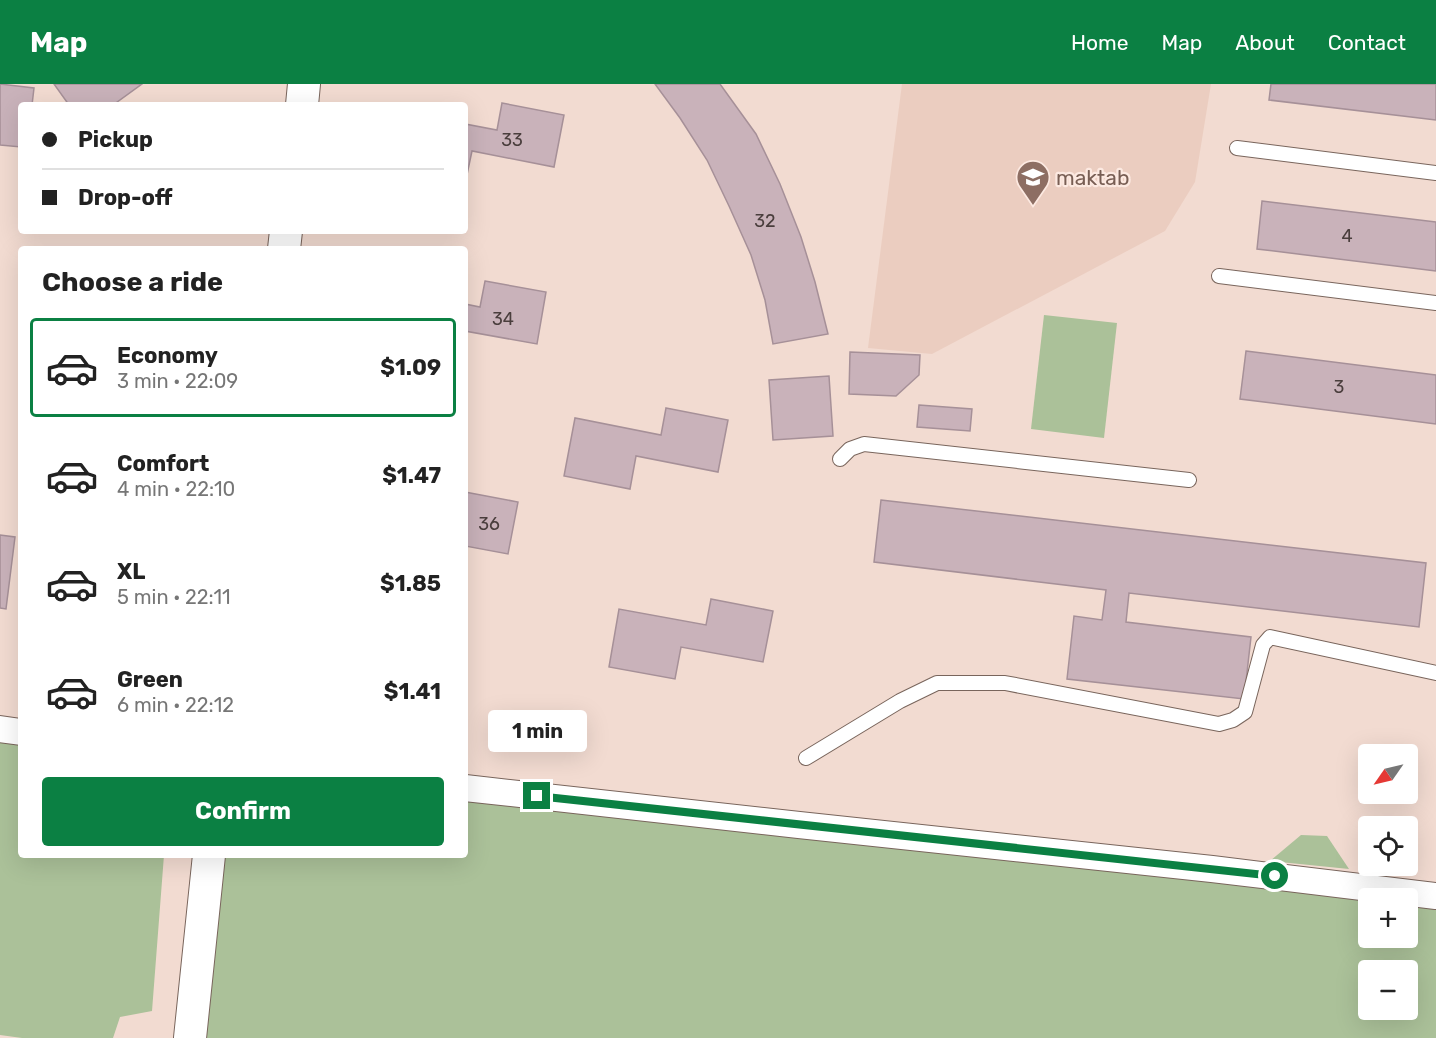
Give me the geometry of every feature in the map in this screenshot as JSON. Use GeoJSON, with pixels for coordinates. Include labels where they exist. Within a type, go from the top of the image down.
{"type":"FeatureCollection","features":[{"type":"Feature","properties":{"kind":"street"},"geometry":{"type":"LineString","coordinates":[[302,102],[304,84]]}},
{"type":"Feature","properties":{"kind":"street"},"geometry":{"type":"LineString","coordinates":[[0,729],[18,732]]}},
{"type":"Feature","properties":{"kind":"street"},"geometry":{"type":"LineString","coordinates":[[468,788],[1212,869],[1436,896]]}},
{"type":"Feature","properties":{"kind":"street"},"geometry":{"type":"LineString","coordinates":[[190,1038],[209,858]]}},
{"type":"Feature","properties":{"kind":"lane"},"geometry":{"type":"LineString","coordinates":[[1237,148],[1436,173]]}},
{"type":"Feature","properties":{"kind":"lane"},"geometry":{"type":"LineString","coordinates":[[1219,276],[1436,303]]}},
{"type":"Feature","properties":{"kind":"lane"},"geometry":{"type":"LineString","coordinates":[[840,459],[850,449],[864,444],[1189,480]]}},
{"type":"Feature","properties":{"kind":"lane"},"geometry":{"type":"LineString","coordinates":[[806,758],[900,701],[937,683],[1005,683],[1219,724],[1233,720],[1245,712],[1263,645],[1270,637],[1436,674]]}},
{"type":"Feature","properties":{"kind":"shaded area","name":"maktab"},"geometry":{"type":"Polygon","coordinates":[[[902,84],[1211,84],[1195,182],[1165,231],[932,354],[868,348],[902,84]]]}},
{"type":"Feature","properties":{"kind":"green space"},"geometry":{"type":"Polygon","coordinates":[[[1044,315],[1117,323],[1104,438],[1031,429],[1044,315]]]}},
{"type":"Feature","properties":{"kind":"green space"},"geometry":{"type":"Polygon","coordinates":[[[0,742],[18,744],[18,858],[164,858],[152,1011],[120,1017],[113,1038],[22,1038],[0,1035],[0,742]]]}},
{"type":"Feature","properties":{"kind":"green space"},"geometry":{"type":"Polygon","coordinates":[[[468,788],[1364,888],[1358,888],[1358,948],[1418,948],[1418,894],[1436,896],[1436,1038],[190,1038],[209,858],[468,858],[468,788]]]}},
{"type":"Feature","properties":{"kind":"green space"},"geometry":{"type":"Polygon","coordinates":[[[1301,835],[1327,836],[1349,869],[1270,861],[1301,835]]]}},
{"type":"Feature","properties":{"kind":"building"},"geometry":{"type":"Polygon","coordinates":[[[0,84],[34,88],[32,102],[18,102],[18,147],[0,145],[0,84]]]}},
{"type":"Feature","properties":{"kind":"building"},"geometry":{"type":"Polygon","coordinates":[[[54,84],[142,84],[117,102],[67,102],[54,84]]]}},
{"type":"Feature","properties":{"kind":"building"},"geometry":{"type":"Polygon","coordinates":[[[655,84],[720,84],[756,134],[780,184],[801,237],[828,334],[773,344],[765,300],[751,255],[729,206],[707,160],[655,84]]]}},
{"type":"Feature","properties":{"kind":"building"},"geometry":{"type":"Polygon","coordinates":[[[1271,84],[1436,84],[1436,120],[1269,100],[1271,84]]]}},
{"type":"Feature","properties":{"kind":"building"},"geometry":{"type":"Polygon","coordinates":[[[502,103],[564,115],[554,167],[472,151],[468,170],[468,125],[497,130],[502,103]]]}},
{"type":"Feature","properties":{"kind":"building"},"geometry":{"type":"Polygon","coordinates":[[[1262,201],[1436,222],[1436,271],[1257,249],[1262,201]]]}},
{"type":"Feature","properties":{"kind":"building"},"geometry":{"type":"Polygon","coordinates":[[[485,281],[546,292],[537,344],[468,332],[468,305],[480,307],[485,281]]]}},
{"type":"Feature","properties":{"kind":"building"},"geometry":{"type":"Polygon","coordinates":[[[1246,351],[1436,375],[1436,424],[1240,399],[1246,351]]]}},
{"type":"Feature","properties":{"kind":"building"},"geometry":{"type":"Polygon","coordinates":[[[850,352],[920,355],[919,375],[896,396],[849,394],[850,352]]]}},
{"type":"Feature","properties":{"kind":"building"},"geometry":{"type":"Polygon","coordinates":[[[829,376],[833,436],[773,440],[769,380],[829,376]]]}},
{"type":"Feature","properties":{"kind":"building"},"geometry":{"type":"Polygon","coordinates":[[[919,405],[972,409],[970,431],[917,427],[919,405]]]}},
{"type":"Feature","properties":{"kind":"building"},"geometry":{"type":"Polygon","coordinates":[[[666,408],[728,420],[718,472],[636,456],[630,489],[564,476],[575,418],[661,435],[666,408]]]}},
{"type":"Feature","properties":{"kind":"building"},"geometry":{"type":"Polygon","coordinates":[[[468,493],[518,502],[508,554],[468,547],[468,493]]]}},
{"type":"Feature","properties":{"kind":"building"},"geometry":{"type":"Polygon","coordinates":[[[881,500],[1426,563],[1419,627],[1129,593],[1126,622],[1251,637],[1244,699],[1067,679],[1074,616],[1102,620],[1106,590],[874,562],[881,500]]]}},
{"type":"Feature","properties":{"kind":"building"},"geometry":{"type":"Polygon","coordinates":[[[0,535],[15,537],[6,609],[0,608],[0,535]]]}},
{"type":"Feature","properties":{"kind":"building"},"geometry":{"type":"Polygon","coordinates":[[[711,599],[773,611],[763,662],[681,647],[675,679],[609,667],[619,609],[706,625],[711,599]]]}},
{"type":"Feature","properties":{"kind":"place","name":"maktab"},"geometry":{"type":"Point","coordinates":[1033,206]}},
{"type":"Feature","properties":{"kind":"route"},"geometry":{"type":"LineString","coordinates":[[537,796],[1275,876]]}}]}
